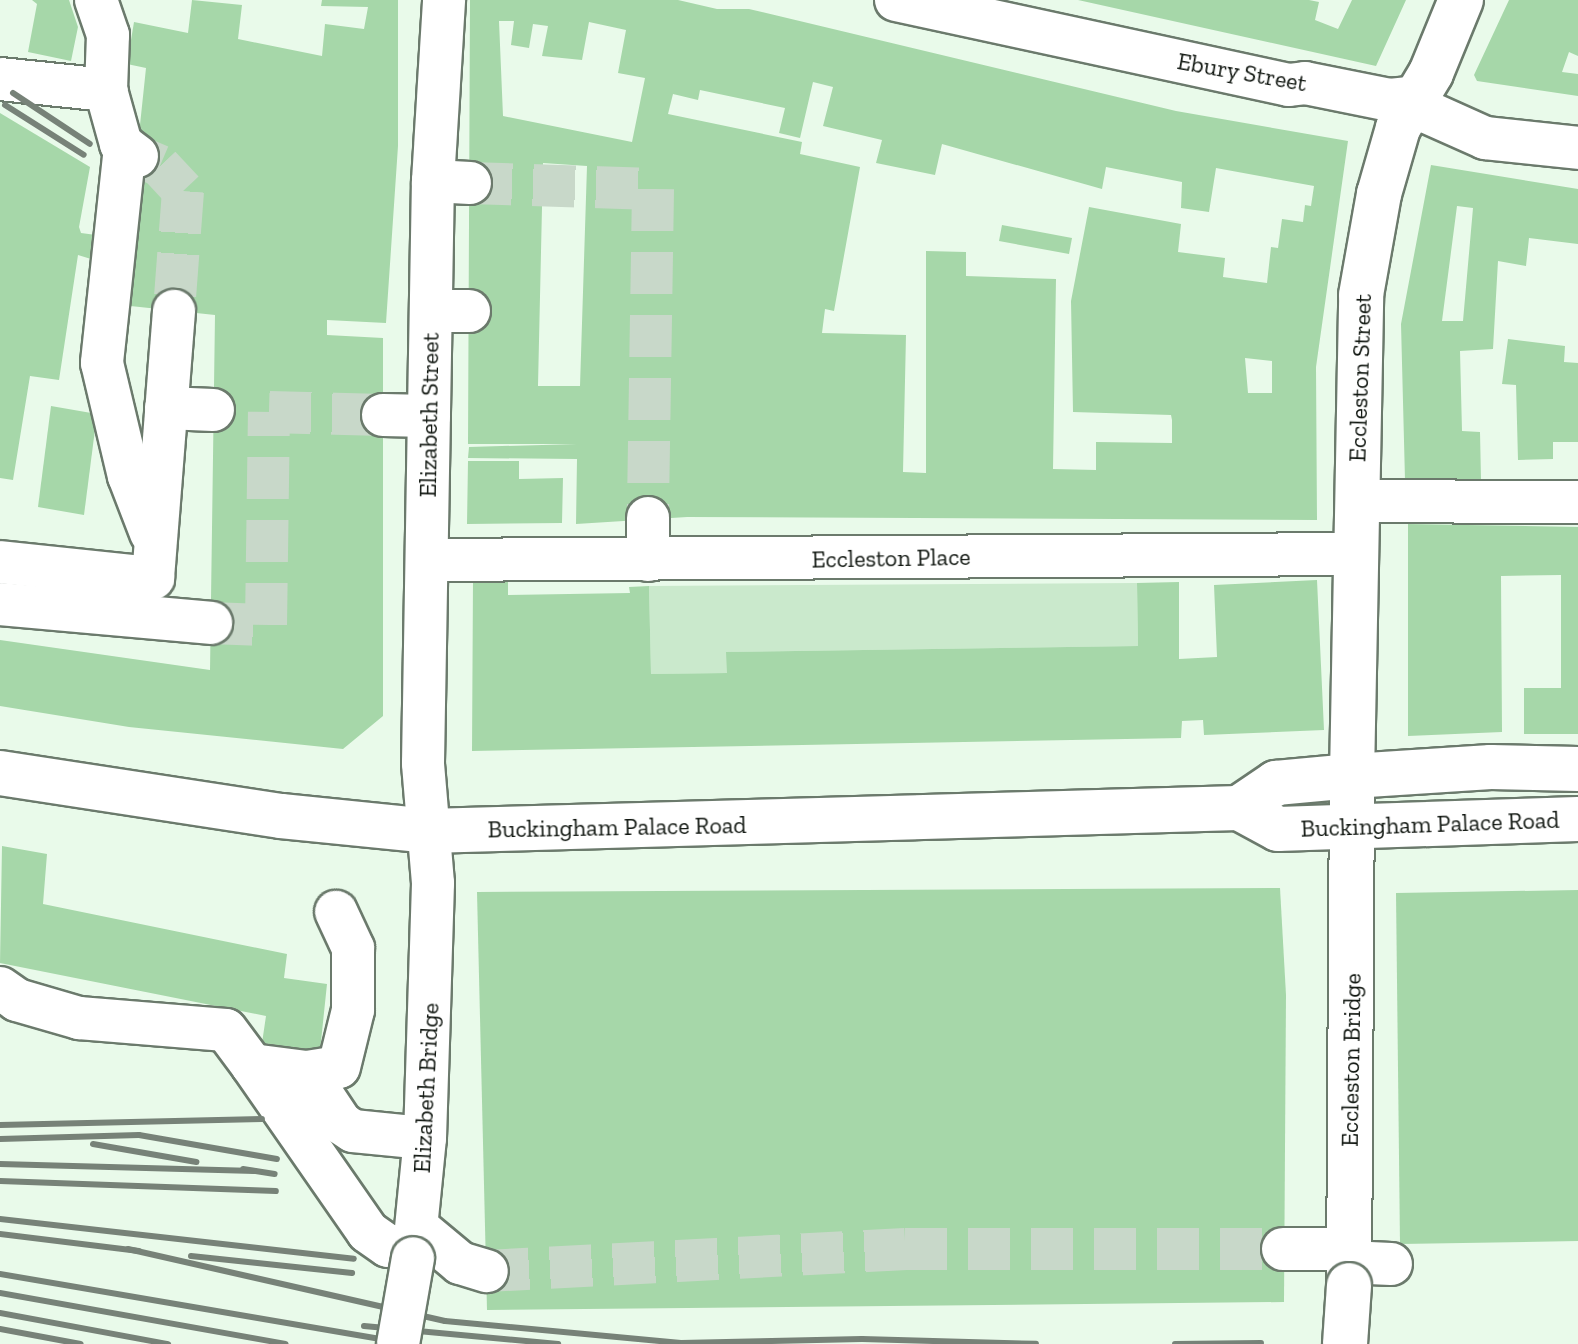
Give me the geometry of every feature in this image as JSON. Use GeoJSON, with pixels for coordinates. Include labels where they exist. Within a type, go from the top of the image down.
{"type":"FeatureCollection","features":[{"type":"Feature","properties":{"kind":"main road","name":"Eccleston Street"},"geometry":{"type":"LineString","coordinates":[[1352,776],[1361,295],[1385,171],[1398,128],[1417,97],[1461,0]]}},
{"type":"Feature","properties":{"kind":"main road","name":"Buckingham Palace Road"},"geometry":{"type":"LineString","coordinates":[[1239,808],[1276,783],[1491,767],[1578,769]]}},
{"type":"Feature","properties":{"kind":"main road","name":"Buckingham Palace Road"},"geometry":{"type":"LineString","coordinates":[[0,773],[281,816],[428,831],[1239,808],[1278,829],[1354,828],[1482,819],[1578,819]]}},
{"type":"Feature","properties":{"kind":"main road","name":"Eccleston Bridge"},"geometry":{"type":"LineString","coordinates":[[1345,1344],[1359,1265],[1352,776]]}},
{"type":"Feature","properties":{"kind":"street"},"geometry":{"type":"LineString","coordinates":[[96,0],[108,35],[106,90],[131,152],[102,363],[129,476],[156,545]]}},
{"type":"Feature","properties":{"kind":"street","name":"Elizabeth Street"},"geometry":{"type":"LineString","coordinates":[[428,831],[423,763],[429,416],[450,311],[452,182],[444,0]]}},
{"type":"Feature","properties":{"kind":"street","name":"Ebury Street"},"geometry":{"type":"LineString","coordinates":[[896,0],[1289,85],[1305,83],[1390,100],[1417,97]]}},
{"type":"Feature","properties":{"kind":"street"},"geometry":{"type":"LineString","coordinates":[[0,79],[106,90]]}},
{"type":"Feature","properties":{"kind":"street"},"geometry":{"type":"LineString","coordinates":[[1417,97],[1427,112],[1485,138],[1578,148]]}},
{"type":"Feature","properties":{"kind":"street"},"geometry":{"type":"LineString","coordinates":[[0,562],[153,578],[174,311]]}},
{"type":"Feature","properties":{"kind":"street"},"geometry":{"type":"LineString","coordinates":[[166,408],[213,410]]}},
{"type":"Feature","properties":{"kind":"street"},"geometry":{"type":"LineString","coordinates":[[383,415],[429,416]]}},
{"type":"Feature","properties":{"kind":"street"},"geometry":{"type":"LineString","coordinates":[[1357,501],[1578,502]]}},
{"type":"Feature","properties":{"kind":"street"},"geometry":{"type":"LineString","coordinates":[[648,518],[648,560]]}},
{"type":"Feature","properties":{"kind":"street","name":"Eccleston Place"},"geometry":{"type":"LineString","coordinates":[[427,560],[1354,554]]}},
{"type":"Feature","properties":{"kind":"street"},"geometry":{"type":"LineString","coordinates":[[0,604],[211,623]]}},
{"type":"Feature","properties":{"kind":"street","name":"Elizabeth Bridge"},"geometry":{"type":"LineString","coordinates":[[398,1344],[415,1244],[425,1138],[433,883],[428,831]]}},
{"type":"Feature","properties":{"kind":"street"},"geometry":{"type":"LineString","coordinates":[[252,1065],[307,1072],[339,1067],[353,1010],[353,948],[336,912]]}},
{"type":"Feature","properties":{"kind":"street"},"geometry":{"type":"LineString","coordinates":[[0,988],[17,1000],[79,1018],[226,1030],[368,1232],[388,1246],[415,1244],[487,1271]]}},
{"type":"Feature","properties":{"kind":"street"},"geometry":{"type":"LineString","coordinates":[[307,1072],[341,1123],[353,1131],[425,1138]]}},
{"type":"Feature","properties":{"kind":"street"},"geometry":{"type":"LineString","coordinates":[[1283,1249],[1359,1265]]}},
{"type":"Feature","properties":{"kind":"green space"},"geometry":{"type":"Polygon","coordinates":[[[1137,583],[1138,646],[727,652],[727,673],[651,674],[649,586],[1137,583]]]}},
{"type":"Feature","properties":{"kind":"building"},"geometry":{"type":"Polygon","coordinates":[[[32,0],[69,0],[78,27],[71,61],[28,52],[37,4],[32,0]]]}},
{"type":"Feature","properties":{"kind":"building"},"geometry":{"type":"Polygon","coordinates":[[[192,0],[242,5],[238,39],[322,56],[325,24],[364,29],[368,7],[321,6],[322,0],[398,0],[398,146],[386,323],[327,320],[327,335],[383,338],[383,716],[343,749],[129,727],[0,706],[0,640],[210,670],[215,315],[121,305],[146,68],[127,64],[134,22],[188,33],[192,0]]]}},
{"type":"Feature","properties":{"kind":"building"},"geometry":{"type":"Polygon","coordinates":[[[470,0],[678,0],[717,9],[749,9],[1176,111],[1348,141],[1316,367],[1317,520],[687,517],[576,524],[577,459],[468,458],[469,447],[577,444],[468,444],[470,0]],[[499,21],[503,116],[632,142],[645,78],[618,73],[626,30],[589,22],[582,60],[542,56],[548,26],[533,24],[529,48],[511,45],[514,21],[499,21]],[[813,82],[800,138],[779,133],[785,108],[700,90],[698,100],[673,94],[668,114],[802,142],[800,154],[860,167],[834,311],[825,309],[822,333],[906,335],[903,472],[926,473],[926,251],[966,252],[966,276],[1056,279],[1053,469],[1096,470],[1096,442],[1172,443],[1172,420],[1171,415],[1073,412],[1071,301],[1089,207],[1181,224],[1178,252],[1225,258],[1223,277],[1267,283],[1271,247],[1278,248],[1282,219],[1303,222],[1305,205],[1311,206],[1314,186],[1216,168],[1209,212],[1181,208],[1182,182],[1106,167],[1102,189],[942,144],[935,175],[876,163],[882,140],[823,126],[833,87],[813,82]],[[543,163],[538,386],[580,386],[587,166],[543,163]],[[1245,358],[1248,393],[1272,393],[1272,361],[1245,358]]]}},
{"type":"Feature","properties":{"kind":"building"},"geometry":{"type":"Polygon","coordinates":[[[1078,0],[1309,0],[1319,2],[1315,20],[1338,29],[1352,0],[1406,0],[1376,66],[1078,0]]]}},
{"type":"Feature","properties":{"kind":"building"},"geometry":{"type":"Polygon","coordinates":[[[1509,0],[1578,0],[1578,56],[1569,52],[1562,72],[1578,74],[1578,96],[1477,81],[1474,75],[1509,0]]]}},
{"type":"Feature","properties":{"kind":"building"},"geometry":{"type":"Polygon","coordinates":[[[0,113],[90,167],[79,227],[81,233],[96,235],[91,259],[78,255],[59,380],[30,376],[13,480],[0,478],[0,113]]]}},
{"type":"Feature","properties":{"kind":"building"},"geometry":{"type":"Polygon","coordinates":[[[1431,165],[1578,189],[1578,244],[1529,238],[1526,266],[1498,261],[1493,349],[1460,351],[1462,431],[1480,432],[1481,480],[1405,480],[1401,324],[1431,165]],[[1457,206],[1442,321],[1463,321],[1473,208],[1457,206]]]}},
{"type":"Feature","properties":{"kind":"building"},"geometry":{"type":"Polygon","coordinates":[[[1002,225],[1072,238],[1069,254],[999,241],[1002,225]]]}},
{"type":"Feature","properties":{"kind":"building"},"geometry":{"type":"Polygon","coordinates":[[[1508,339],[1565,346],[1564,362],[1578,363],[1578,442],[1553,442],[1553,459],[1518,460],[1516,385],[1502,384],[1508,339]]]}},
{"type":"Feature","properties":{"kind":"building"},"geometry":{"type":"Polygon","coordinates":[[[51,406],[97,414],[84,515],[38,507],[51,406]]]}},
{"type":"Feature","properties":{"kind":"building"},"geometry":{"type":"Polygon","coordinates":[[[468,461],[519,461],[519,479],[563,478],[562,523],[467,524],[468,461]]]}},
{"type":"Feature","properties":{"kind":"building"},"geometry":{"type":"Polygon","coordinates":[[[1408,524],[1578,527],[1578,734],[1524,734],[1524,688],[1561,688],[1561,575],[1501,576],[1502,732],[1408,736],[1408,524]]]}},
{"type":"Feature","properties":{"kind":"building"},"geometry":{"type":"Polygon","coordinates":[[[473,579],[508,580],[508,595],[630,593],[629,587],[649,586],[651,674],[727,673],[726,652],[1138,646],[1137,583],[1179,582],[1179,659],[1217,657],[1214,585],[1317,580],[1324,730],[1204,735],[1203,720],[1182,721],[1181,738],[472,751],[473,579]]]}},
{"type":"Feature","properties":{"kind":"building"},"geometry":{"type":"Polygon","coordinates":[[[2,846],[47,854],[43,904],[287,954],[284,978],[327,984],[320,1051],[262,1043],[266,1016],[0,963],[2,846]]]}},
{"type":"Feature","properties":{"kind":"building"},"geometry":{"type":"Polygon","coordinates":[[[1280,888],[1286,995],[1284,1302],[487,1310],[477,892],[1280,888]]]}},
{"type":"Feature","properties":{"kind":"building"},"geometry":{"type":"Polygon","coordinates":[[[1578,890],[1578,1241],[1400,1244],[1396,893],[1578,890]]]}},
{"type":"Feature","properties":{"kind":"tunnel"},"geometry":{"type":"LineString","coordinates":[[137,156],[160,166],[183,191],[174,311]]}},
{"type":"Feature","properties":{"kind":"tunnel"},"geometry":{"type":"LineString","coordinates":[[470,183],[653,189],[648,518]]}},
{"type":"Feature","properties":{"kind":"tunnel"},"geometry":{"type":"LineString","coordinates":[[211,623],[266,625],[269,412],[383,415]]}},
{"type":"Feature","properties":{"kind":"tunnel"},"geometry":{"type":"LineString","coordinates":[[487,1271],[905,1249],[1283,1249]]}},
{"type":"Feature","properties":{"kind":"railway"},"geometry":{"type":"LineString","coordinates":[[13,93],[90,144]]}},
{"type":"Feature","properties":{"kind":"railway"},"geometry":{"type":"LineString","coordinates":[[5,105],[84,155]]}},
{"type":"Feature","properties":{"kind":"railway"},"geometry":{"type":"LineString","coordinates":[[0,1125],[262,1119]]}},
{"type":"Feature","properties":{"kind":"railway"},"geometry":{"type":"LineString","coordinates":[[0,1139],[139,1135],[277,1159]]}},
{"type":"Feature","properties":{"kind":"railway"},"geometry":{"type":"LineString","coordinates":[[93,1144],[196,1162]]}},
{"type":"Feature","properties":{"kind":"railway"},"geometry":{"type":"LineString","coordinates":[[0,1164],[255,1171]]}},
{"type":"Feature","properties":{"kind":"railway"},"geometry":{"type":"LineString","coordinates":[[243,1169],[275,1174]]}},
{"type":"Feature","properties":{"kind":"railway"},"geometry":{"type":"LineString","coordinates":[[0,1181],[276,1191]]}},
{"type":"Feature","properties":{"kind":"railway"},"geometry":{"type":"LineString","coordinates":[[0,1219],[354,1259]]}},
{"type":"Feature","properties":{"kind":"railway"},"geometry":{"type":"LineString","coordinates":[[0,1234],[139,1251]]}},
{"type":"Feature","properties":{"kind":"railway"},"geometry":{"type":"LineString","coordinates":[[128,1249],[445,1321],[681,1343],[862,1339],[1036,1344]]}},
{"type":"Feature","properties":{"kind":"railway"},"geometry":{"type":"LineString","coordinates":[[191,1256],[352,1273]]}},
{"type":"Feature","properties":{"kind":"railway"},"geometry":{"type":"LineString","coordinates":[[0,1274],[411,1344]]}},
{"type":"Feature","properties":{"kind":"railway"},"geometry":{"type":"LineString","coordinates":[[0,1293],[285,1344]]}},
{"type":"Feature","properties":{"kind":"railway"},"geometry":{"type":"LineString","coordinates":[[0,1313],[168,1344]]}},
{"type":"Feature","properties":{"kind":"railway"},"geometry":{"type":"LineString","coordinates":[[364,1326],[558,1344]]}},
{"type":"Feature","properties":{"kind":"railway"},"geometry":{"type":"LineString","coordinates":[[0,1329],[81,1344]]}},
{"type":"Feature","properties":{"kind":"railway"},"geometry":{"type":"LineString","coordinates":[[1175,1344],[1261,1343]]}}]}
